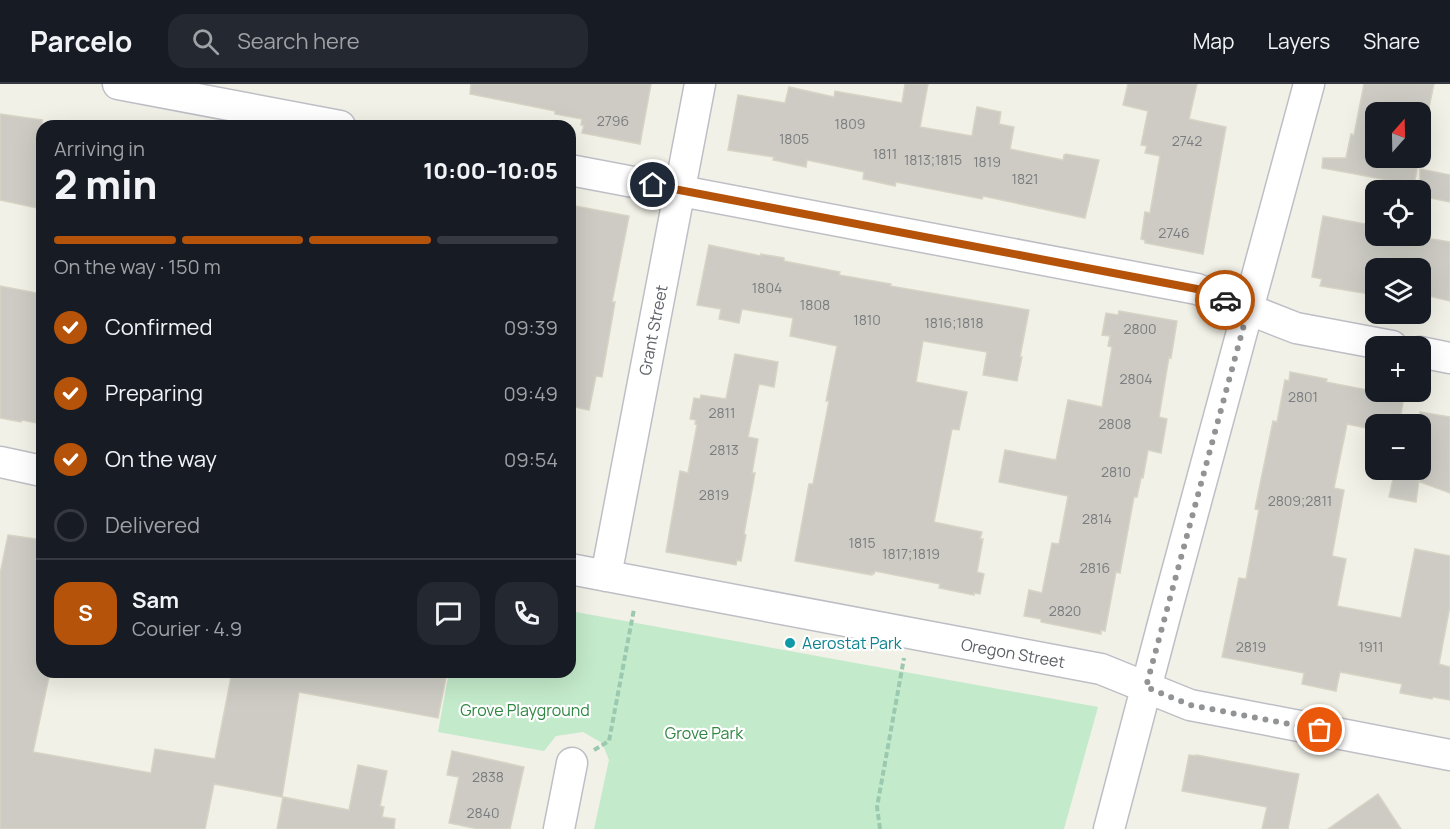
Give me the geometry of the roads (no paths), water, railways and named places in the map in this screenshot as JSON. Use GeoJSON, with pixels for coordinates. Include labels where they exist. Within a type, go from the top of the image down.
{"type":"FeatureCollection","features":[{"type":"Feature","properties":{"kind":"street"},"geometry":{"type":"LineString","coordinates":[[118,84],[308,120]]}},
{"type":"Feature","properties":{"kind":"street","name":"Grant Street"},"geometry":{"type":"LineString","coordinates":[[621,579],[679,190],[700,84]]}},
{"type":"Feature","properties":{"kind":"street"},"geometry":{"type":"LineString","coordinates":[[1109,829],[1309,84]]}},
{"type":"Feature","properties":{"kind":"street"},"geometry":{"type":"LineString","coordinates":[[576,171],[1197,289],[1296,328],[1365,341]]}},
{"type":"Feature","properties":{"kind":"street"},"geometry":{"type":"LineString","coordinates":[[1431,354],[1450,358]]}},
{"type":"Feature","properties":{"kind":"street"},"geometry":{"type":"LineString","coordinates":[[0,462],[36,470]]}},
{"type":"Feature","properties":{"kind":"street","name":"Oregon Street"},"geometry":{"type":"LineString","coordinates":[[576,570],[1101,669],[1190,705],[1450,755]]}},
{"type":"Feature","properties":{"kind":"street"},"geometry":{"type":"LineString","coordinates":[[559,829],[572,764]]}},
{"type":"Feature","properties":{"kind":"place","name":"Aerostat Park"},"geometry":{"type":"Point","coordinates":[790,643]}},
{"type":"Feature","properties":{"kind":"park label","name":"Grove Playground"},"geometry":{"type":"Point","coordinates":[525,710]}},
{"type":"Feature","properties":{"kind":"park label","name":"Grove Park"},"geometry":{"type":"Point","coordinates":[704,733]}}]}
